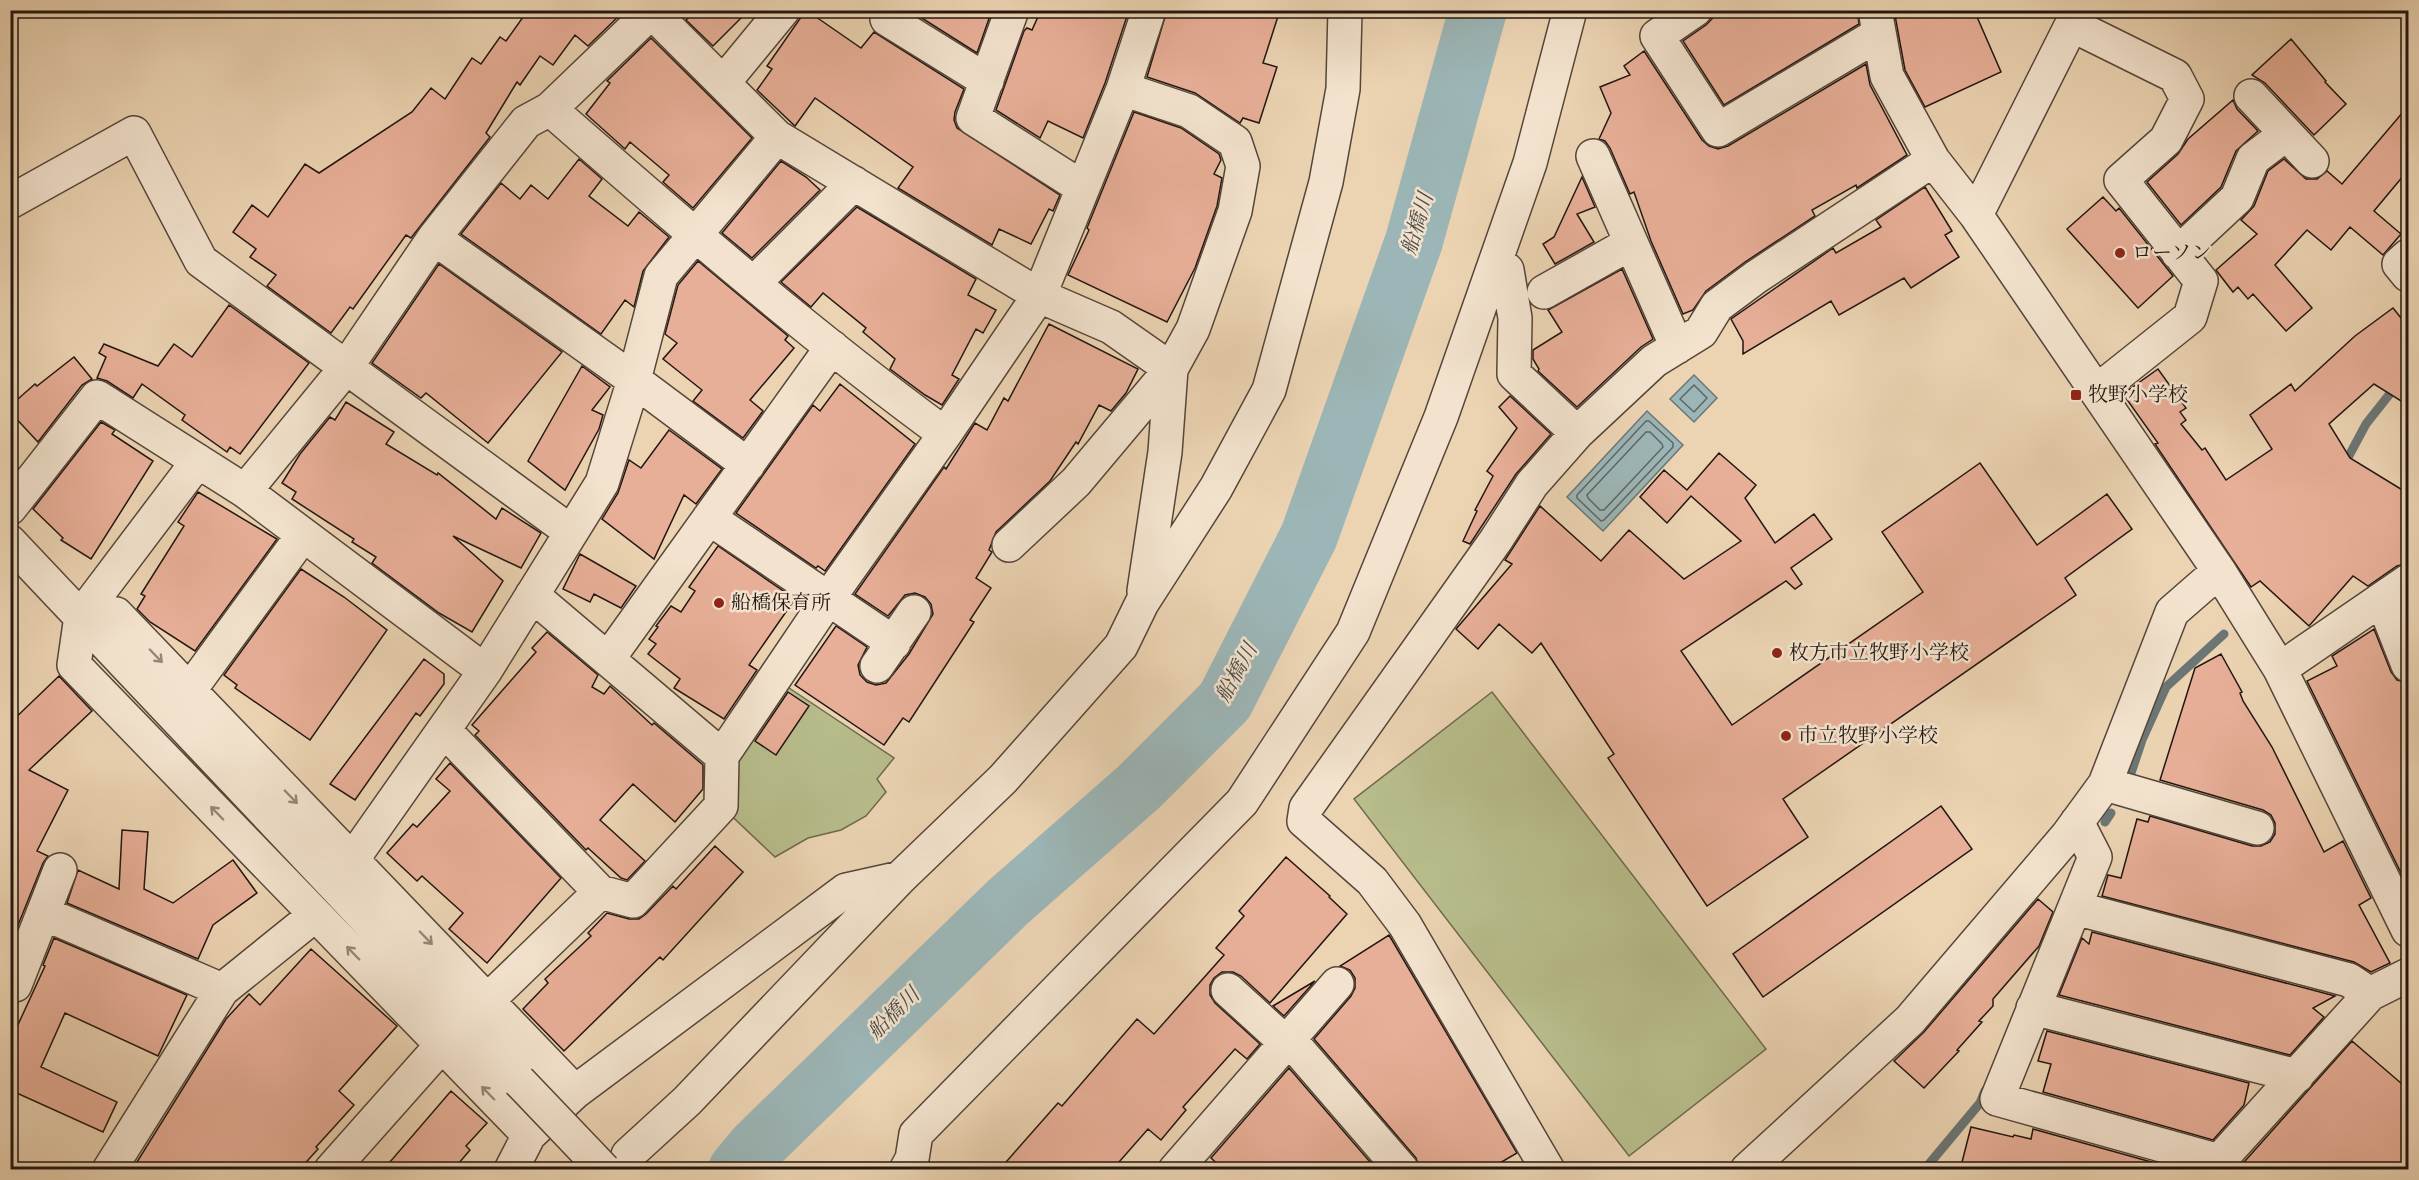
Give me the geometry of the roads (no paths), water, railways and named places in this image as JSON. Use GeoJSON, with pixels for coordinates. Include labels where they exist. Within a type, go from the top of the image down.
{"type":"FeatureCollection","features":[{"type":"Feature","properties":{"kind":"street"},"geometry":{"type":"LineString","coordinates":[[723,83],[783,10]]}},
{"type":"Feature","properties":{"kind":"street"},"geometry":{"type":"LineString","coordinates":[[1012,10],[973,118],[1083,188]]}},
{"type":"Feature","properties":{"kind":"street"},"geometry":{"type":"LineString","coordinates":[[444,730],[600,892],[633,901],[721,806],[722,756],[828,598],[945,434],[1040,294],[1123,89],[1149,10]]}},
{"type":"Feature","properties":{"kind":"street"},"geometry":{"type":"LineString","coordinates":[[10,542],[519,1081],[616,1162],[687,1101],[900,878],[1003,779],[1121,646],[1142,603],[1216,488],[1269,390],[1326,182],[1343,89],[1345,10]]}},
{"type":"Feature","properties":{"kind":"street"},"geometry":{"type":"LineString","coordinates":[[882,1170],[1242,802],[1353,632],[1441,417],[1530,163],[1570,10]]}},
{"type":"Feature","properties":{"kind":"street"},"geometry":{"type":"LineString","coordinates":[[1695,10],[1657,36],[1718,130],[1877,22],[1887,76],[1933,160],[1976,215],[2219,571],[2280,669],[2406,917]]}},
{"type":"Feature","properties":{"kind":"street"},"geometry":{"type":"LineString","coordinates":[[244,491],[345,369],[434,238],[526,122],[550,109],[653,11],[777,137],[1040,294],[1041,297],[1111,327],[1171,369]]}},
{"type":"Feature","properties":{"kind":"street"},"geometry":{"type":"LineString","coordinates":[[1976,215],[2075,18],[2175,76],[2187,99],[2166,140],[2121,180],[2201,281],[2190,317],[2097,391]]}},
{"type":"Feature","properties":{"kind":"street"},"geometry":{"type":"LineString","coordinates":[[887,19],[987,81]]}},
{"type":"Feature","properties":{"kind":"street"},"geometry":{"type":"LineString","coordinates":[[1009,545],[1076,482],[1171,369],[1193,328],[1235,211],[1243,166],[1235,142],[1189,111],[1123,89]]}},
{"type":"Feature","properties":{"kind":"street"},"geometry":{"type":"LineString","coordinates":[[2251,96],[2312,160]]}},
{"type":"Feature","properties":{"kind":"street"},"geometry":{"type":"LineString","coordinates":[[550,109],[695,235],[892,396],[945,434]]}},
{"type":"Feature","properties":{"kind":"street"},"geometry":{"type":"LineString","coordinates":[[10,202],[134,133],[201,261],[345,369],[571,532]]}},
{"type":"Feature","properties":{"kind":"street"},"geometry":{"type":"LineString","coordinates":[[2178,253],[2236,198],[2253,159],[2286,134]]}},
{"type":"Feature","properties":{"kind":"street"},"geometry":{"type":"LineString","coordinates":[[352,861],[485,671],[602,483],[634,380],[661,276],[777,137]]}},
{"type":"Feature","properties":{"kind":"street"},"geometry":{"type":"LineString","coordinates":[[1593,156],[1677,347]]}},
{"type":"Feature","properties":{"kind":"street"},"geometry":{"type":"LineString","coordinates":[[1548,1170],[1405,925],[1372,880],[1304,821],[1306,808],[1496,540],[1532,484],[1577,433],[1654,361],[1701,332],[1717,306],[1756,277],[1933,160]]}},
{"type":"Feature","properties":{"kind":"street"},"geometry":{"type":"LineString","coordinates":[[754,283],[854,183]]}},
{"type":"Feature","properties":{"kind":"street"},"geometry":{"type":"LineString","coordinates":[[434,238],[634,380],[748,465]]}},
{"type":"Feature","properties":{"kind":"street"},"geometry":{"type":"LineString","coordinates":[[1544,292],[1631,243]]}},
{"type":"Feature","properties":{"kind":"street"},"geometry":{"type":"LineString","coordinates":[[2409,256],[2399,264],[2409,275]]}},
{"type":"Feature","properties":{"kind":"street"},"geometry":{"type":"LineString","coordinates":[[1496,260],[1507,270],[1515,318],[1514,374],[1577,433]]}},
{"type":"Feature","properties":{"kind":"street"},"geometry":{"type":"LineString","coordinates":[[608,659],[832,346]]}},
{"type":"Feature","properties":{"kind":"street"},"geometry":{"type":"LineString","coordinates":[[1142,603],[1165,452],[1171,369]]}},
{"type":"Feature","properties":{"kind":"street"},"geometry":{"type":"LineString","coordinates":[[10,508],[97,397],[244,491],[485,671]]}},
{"type":"Feature","properties":{"kind":"street"},"geometry":{"type":"LineString","coordinates":[[198,461],[81,616],[74,665],[529,1135]]}},
{"type":"Feature","properties":{"kind":"street"},"geometry":{"type":"LineString","coordinates":[[709,518],[828,598],[885,655],[914,612]]}},
{"type":"Feature","properties":{"kind":"street"},"geometry":{"type":"LineString","coordinates":[[189,691],[303,535]]}},
{"type":"Feature","properties":{"kind":"street"},"geometry":{"type":"LineString","coordinates":[[1747,1170],[1910,1020],[2077,822],[2105,784],[2172,612],[2219,571]]}},
{"type":"Feature","properties":{"kind":"street"},"geometry":{"type":"LineString","coordinates":[[2280,669],[2409,581]]}},
{"type":"Feature","properties":{"kind":"street"},"geometry":{"type":"LineString","coordinates":[[532,595],[722,756]]}},
{"type":"Feature","properties":{"kind":"street"},"geometry":{"type":"LineString","coordinates":[[2382,599],[2409,665]]}},
{"type":"Feature","properties":{"kind":"street"},"geometry":{"type":"LineString","coordinates":[[81,616],[116,614],[574,1092]]}},
{"type":"Feature","properties":{"kind":"street"},"geometry":{"type":"LineString","coordinates":[[2105,784],[2257,828]]}},
{"type":"Feature","properties":{"kind":"street"},"geometry":{"type":"LineString","coordinates":[[2077,822],[2096,856],[1997,1099],[2219,1161],[2370,994],[2409,975]]}},
{"type":"Feature","properties":{"kind":"street"},"geometry":{"type":"LineString","coordinates":[[15,985],[60,870]]}},
{"type":"Feature","properties":{"kind":"street"},"geometry":{"type":"LineString","coordinates":[[511,1170],[529,1135],[574,1092],[846,890],[900,878]]}},
{"type":"Feature","properties":{"kind":"street"},"geometry":{"type":"LineString","coordinates":[[487,1001],[600,892]]}},
{"type":"Feature","properties":{"kind":"street"},"geometry":{"type":"LineString","coordinates":[[2075,908],[2349,980],[2370,994]]}},
{"type":"Feature","properties":{"kind":"street"},"geometry":{"type":"LineString","coordinates":[[43,914],[222,990]]}},
{"type":"Feature","properties":{"kind":"street"},"geometry":{"type":"LineString","coordinates":[[109,1170],[222,990],[315,915]]}},
{"type":"Feature","properties":{"kind":"street"},"geometry":{"type":"LineString","coordinates":[[1175,1170],[1337,984]]}},
{"type":"Feature","properties":{"kind":"street"},"geometry":{"type":"LineString","coordinates":[[1228,990],[1288,1041],[1402,1170]]}},
{"type":"Feature","properties":{"kind":"street"},"geometry":{"type":"LineString","coordinates":[[2033,1008],[2297,1076]]}},
{"type":"Feature","properties":{"kind":"street"},"geometry":{"type":"LineString","coordinates":[[331,1170],[442,1046]]}},
{"type":"Feature","properties":{"kind":"street"},"geometry":{"type":"LineString","coordinates":[[906,1170],[912,1159],[916,1134]]}},
{"type":"Feature","properties":{"kind":"water"},"geometry":{"type":"Polygon","coordinates":[[[1694,375],[1717,398],[1694,422],[1670,399],[1694,375]]]}},
{"type":"Feature","properties":{"kind":"water"},"geometry":{"type":"Polygon","coordinates":[[[1647,411],[1683,445],[1603,531],[1567,497],[1647,411]]]}},
{"type":"Feature","properties":{"kind":"waterway","name":"船橋川"},"geometry":{"type":"LineString","coordinates":[[737,1170],[756,1147],[1008,902],[1139,787],[1225,701],[1309,536],[1414,241],[1478,10]]}},
{"type":"Feature","properties":{"kind":"waterway"},"geometry":{"type":"LineString","coordinates":[[2343,467],[2366,424],[2396,386]]}},
{"type":"Feature","properties":{"kind":"waterway"},"geometry":{"type":"LineString","coordinates":[[2127,785],[2142,740],[2166,687],[2224,634]]}},
{"type":"Feature","properties":{"kind":"waterway"},"geometry":{"type":"LineString","coordinates":[[2105,822],[2111,813]]}},
{"type":"Feature","properties":{"kind":"waterway"},"geometry":{"type":"LineString","coordinates":[[1924,1170],[1980,1103],[1985,1091]]}},
{"type":"Feature","properties":{"kind":"place","name":"ローソン"},"geometry":{"type":"Point","coordinates":[2120,253]}},
{"type":"Feature","properties":{"kind":"place","name":"牧野小学校"},"geometry":{"type":"Point","coordinates":[2076,395]}},
{"type":"Feature","properties":{"kind":"place","name":"船橋保育所"},"geometry":{"type":"Point","coordinates":[719,603]}},
{"type":"Feature","properties":{"kind":"place","name":"枚方市立牧野小学校"},"geometry":{"type":"Point","coordinates":[1777,653]}},
{"type":"Feature","properties":{"kind":"place","name":"市立牧野小学校"},"geometry":{"type":"Point","coordinates":[1786,736]}}]}
